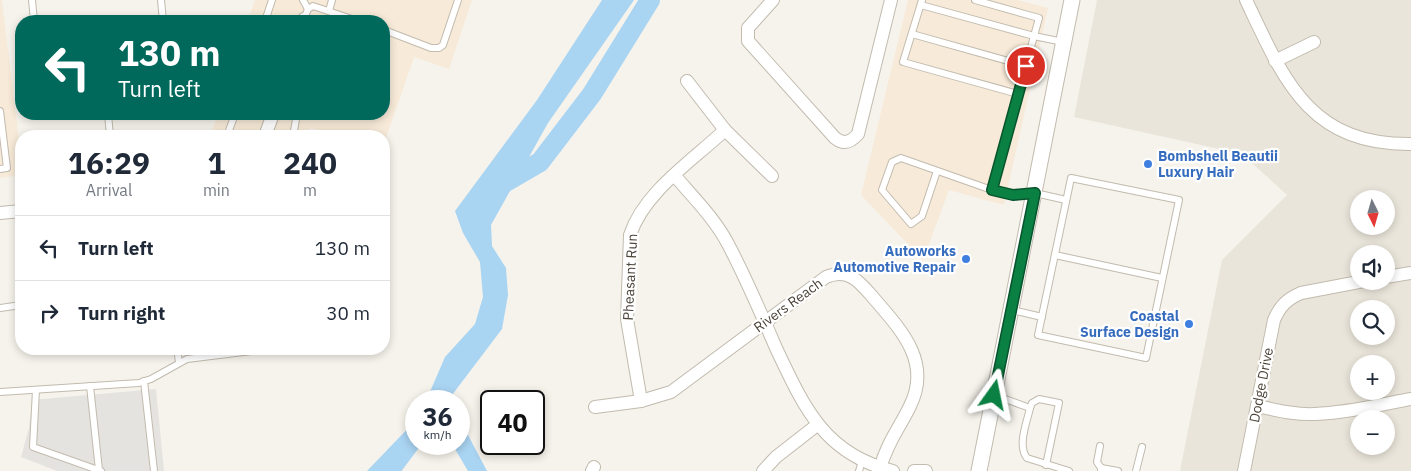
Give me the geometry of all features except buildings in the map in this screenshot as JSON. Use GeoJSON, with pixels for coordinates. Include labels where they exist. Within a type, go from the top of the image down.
{"type":"FeatureCollection","features":[{"type":"Feature","properties":{"kind":"street"},"geometry":{"type":"LineString","coordinates":[[773,0],[748,28],[748,42],[835,138],[844,142],[854,139],[858,134],[891,0]]}},
{"type":"Feature","properties":{"kind":"street"},"geometry":{"type":"LineString","coordinates":[[979,471],[1072,0]]}},
{"type":"Feature","properties":{"kind":"street"},"geometry":{"type":"LineString","coordinates":[[1246,0],[1275,61],[1302,100],[1321,119],[1355,137],[1374,142],[1411,144]]}},
{"type":"Feature","properties":{"kind":"street"},"geometry":{"type":"LineString","coordinates":[[1275,61],[1314,42]]}},
{"type":"Feature","properties":{"kind":"street"},"geometry":{"type":"LineString","coordinates":[[687,81],[725,130],[772,176]]}},
{"type":"Feature","properties":{"kind":"street","name":"Pheasant Run"},"geometry":{"type":"LineString","coordinates":[[641,401],[627,319],[630,235],[641,209],[725,130]]}},
{"type":"Feature","properties":{"kind":"street"},"geometry":{"type":"LineString","coordinates":[[675,176],[711,218],[728,242],[795,389],[817,424],[860,466],[889,470]]}},
{"type":"Feature","properties":{"kind":"street"},"geometry":{"type":"LineString","coordinates":[[0,213],[15,212]]}},
{"type":"Feature","properties":{"kind":"street","name":"Rivers Reach"},"geometry":{"type":"LineString","coordinates":[[595,407],[641,401],[671,392],[826,277],[841,273],[857,280],[907,338],[914,353],[917,366],[915,393],[910,406],[894,432],[889,470]]}},
{"type":"Feature","properties":{"kind":"street"},"geometry":{"type":"LineString","coordinates":[[1395,276],[1411,273]]}},
{"type":"Feature","properties":{"kind":"street","name":"Dodge Drive"},"geometry":{"type":"LineString","coordinates":[[1244,471],[1274,320],[1285,302],[1301,293],[1350,284]]}},
{"type":"Feature","properties":{"kind":"street"},"geometry":{"type":"LineString","coordinates":[[1257,406],[1296,414],[1337,413],[1411,399]]}},
{"type":"Feature","properties":{"kind":"street"},"geometry":{"type":"LineString","coordinates":[[763,471],[776,457],[817,424]]}},
{"type":"Feature","properties":{"kind":"street"},"geometry":{"type":"LineString","coordinates":[[914,471],[926,471]]}},
{"type":"Feature","properties":{"kind":"lane"},"geometry":{"type":"LineString","coordinates":[[32,0],[33,15]]}},
{"type":"Feature","properties":{"kind":"lane"},"geometry":{"type":"LineString","coordinates":[[161,0],[162,15]]}},
{"type":"Feature","properties":{"kind":"lane"},"geometry":{"type":"LineString","coordinates":[[267,15],[272,0]]}},
{"type":"Feature","properties":{"kind":"lane"},"geometry":{"type":"LineString","coordinates":[[303,0],[305,15]]}},
{"type":"Feature","properties":{"kind":"lane"},"geometry":{"type":"LineString","coordinates":[[329,11],[332,0]]}},
{"type":"Feature","properties":{"kind":"lane"},"geometry":{"type":"LineString","coordinates":[[390,32],[431,48],[439,48],[443,45],[458,0]]}},
{"type":"Feature","properties":{"kind":"lane"},"geometry":{"type":"LineString","coordinates":[[975,0],[1039,18],[992,190]]}},
{"type":"Feature","properties":{"kind":"lane"},"geometry":{"type":"LineString","coordinates":[[1018,94],[903,62],[921,2],[1034,36],[1064,42]]}},
{"type":"Feature","properties":{"kind":"lane"},"geometry":{"type":"LineString","coordinates":[[306,15],[313,6],[341,15]]}},
{"type":"Feature","properties":{"kind":"lane"},"geometry":{"type":"LineString","coordinates":[[912,34],[1026,66]]}},
{"type":"Feature","properties":{"kind":"lane"},"geometry":{"type":"LineString","coordinates":[[0,111],[7,168],[0,169]]}},
{"type":"Feature","properties":{"kind":"lane"},"geometry":{"type":"LineString","coordinates":[[937,171],[922,216],[911,224],[882,190],[892,162],[902,158],[992,190],[1013,195],[1035,193],[1066,200]]}},
{"type":"Feature","properties":{"kind":"lane"},"geometry":{"type":"LineString","coordinates":[[1071,178],[1179,200],[1146,358],[1038,336],[1066,200],[1071,178]]}},
{"type":"Feature","properties":{"kind":"lane"},"geometry":{"type":"LineString","coordinates":[[1054,255],[1162,278]]}},
{"type":"Feature","properties":{"kind":"lane"},"geometry":{"type":"LineString","coordinates":[[0,308],[15,307]]}},
{"type":"Feature","properties":{"kind":"lane"},"geometry":{"type":"LineString","coordinates":[[1012,310],[1042,317]]}},
{"type":"Feature","properties":{"kind":"lane"},"geometry":{"type":"LineString","coordinates":[[178,355],[179,362]]}},
{"type":"Feature","properties":{"kind":"lane"},"geometry":{"type":"LineString","coordinates":[[0,392],[144,381],[187,359],[219,355]]}},
{"type":"Feature","properties":{"kind":"lane"},"geometry":{"type":"LineString","coordinates":[[144,381],[154,471]]}},
{"type":"Feature","properties":{"kind":"lane"},"geometry":{"type":"LineString","coordinates":[[36,390],[33,446],[100,471],[90,386]]}},
{"type":"Feature","properties":{"kind":"lane"},"geometry":{"type":"LineString","coordinates":[[994,395],[1030,408]]}},
{"type":"Feature","properties":{"kind":"lane"},"geometry":{"type":"LineString","coordinates":[[1046,465],[1059,403],[1039,399],[1032,403],[1030,408],[1022,453],[1026,458],[1046,465],[1069,471]]}},
{"type":"Feature","properties":{"kind":"lane"},"geometry":{"type":"LineString","coordinates":[[1100,446],[1097,462],[1101,469],[1118,471]]}},
{"type":"Feature","properties":{"kind":"lane"},"geometry":{"type":"LineString","coordinates":[[1136,471],[1142,447]]}},
{"type":"Feature","properties":{"kind":"shaded area"},"geometry":{"type":"Polygon","coordinates":[[[0,0],[2,0],[15,120],[18,130],[15,130],[15,176],[0,178],[0,0]]]}},
{"type":"Feature","properties":{"kind":"shaded area"},"geometry":{"type":"Polygon","coordinates":[[[255,0],[472,0],[449,69],[414,57],[389,130],[317,130],[311,128],[310,130],[212,130],[216,120],[390,120],[390,15],[250,15],[255,0]]]}},
{"type":"Feature","properties":{"kind":"shaded area"},"geometry":{"type":"Polygon","coordinates":[[[908,0],[1017,0],[1048,8],[1004,205],[949,190],[923,260],[861,195],[908,0]]]}},
{"type":"Feature","properties":{"kind":"shaded area"},"geometry":{"type":"Polygon","coordinates":[[[1097,0],[1411,0],[1411,471],[1180,471],[1222,260],[1287,195],[1242,154],[1074,117],[1097,0]]]}},
{"type":"Feature","properties":{"kind":"shaded area"},"geometry":{"type":"Polygon","coordinates":[[[156,389],[164,471],[57,471],[21,457],[29,428],[32,400],[156,389]]]}},
{"type":"Feature","properties":{"kind":"water"},"geometry":{"type":"Polygon","coordinates":[[[602,0],[634,0],[548,123],[491,225],[492,246],[506,268],[508,295],[502,329],[456,390],[431,390],[445,357],[475,324],[483,297],[480,262],[463,233],[455,211],[537,100],[602,0]]]}},
{"type":"Feature","properties":{"kind":"water"},"geometry":{"type":"Polygon","coordinates":[[[405,431],[405,452],[389,471],[367,471],[405,431]]]}},
{"type":"Feature","properties":{"kind":"water"},"geometry":{"type":"Polygon","coordinates":[[[470,439],[487,471],[468,471],[459,455],[470,455],[470,439]]]}},
{"type":"Feature","properties":{"kind":"waterway"},"geometry":{"type":"LineString","coordinates":[[497,187],[540,162],[592,94],[650,0]]}},
{"type":"Feature","properties":{"kind":"waterway"},"geometry":{"type":"LineString","coordinates":[[389,471],[405,450]]}},
{"type":"Feature","properties":{"kind":"place","name":"Bombshell Beautii Luxury Hair"},"geometry":{"type":"Point","coordinates":[1148,164]}},
{"type":"Feature","properties":{"kind":"place","name":"Autoworks Automotive Repair"},"geometry":{"type":"Point","coordinates":[966,259]}},
{"type":"Feature","properties":{"kind":"place","name":"Coastal Surface Design"},"geometry":{"type":"Point","coordinates":[1189,324]}},
{"type":"Feature","properties":{"kind":"route"},"geometry":{"type":"LineString","coordinates":[[994,395],[1035,193],[1013,195],[992,190],[1026,66]]}}]}
